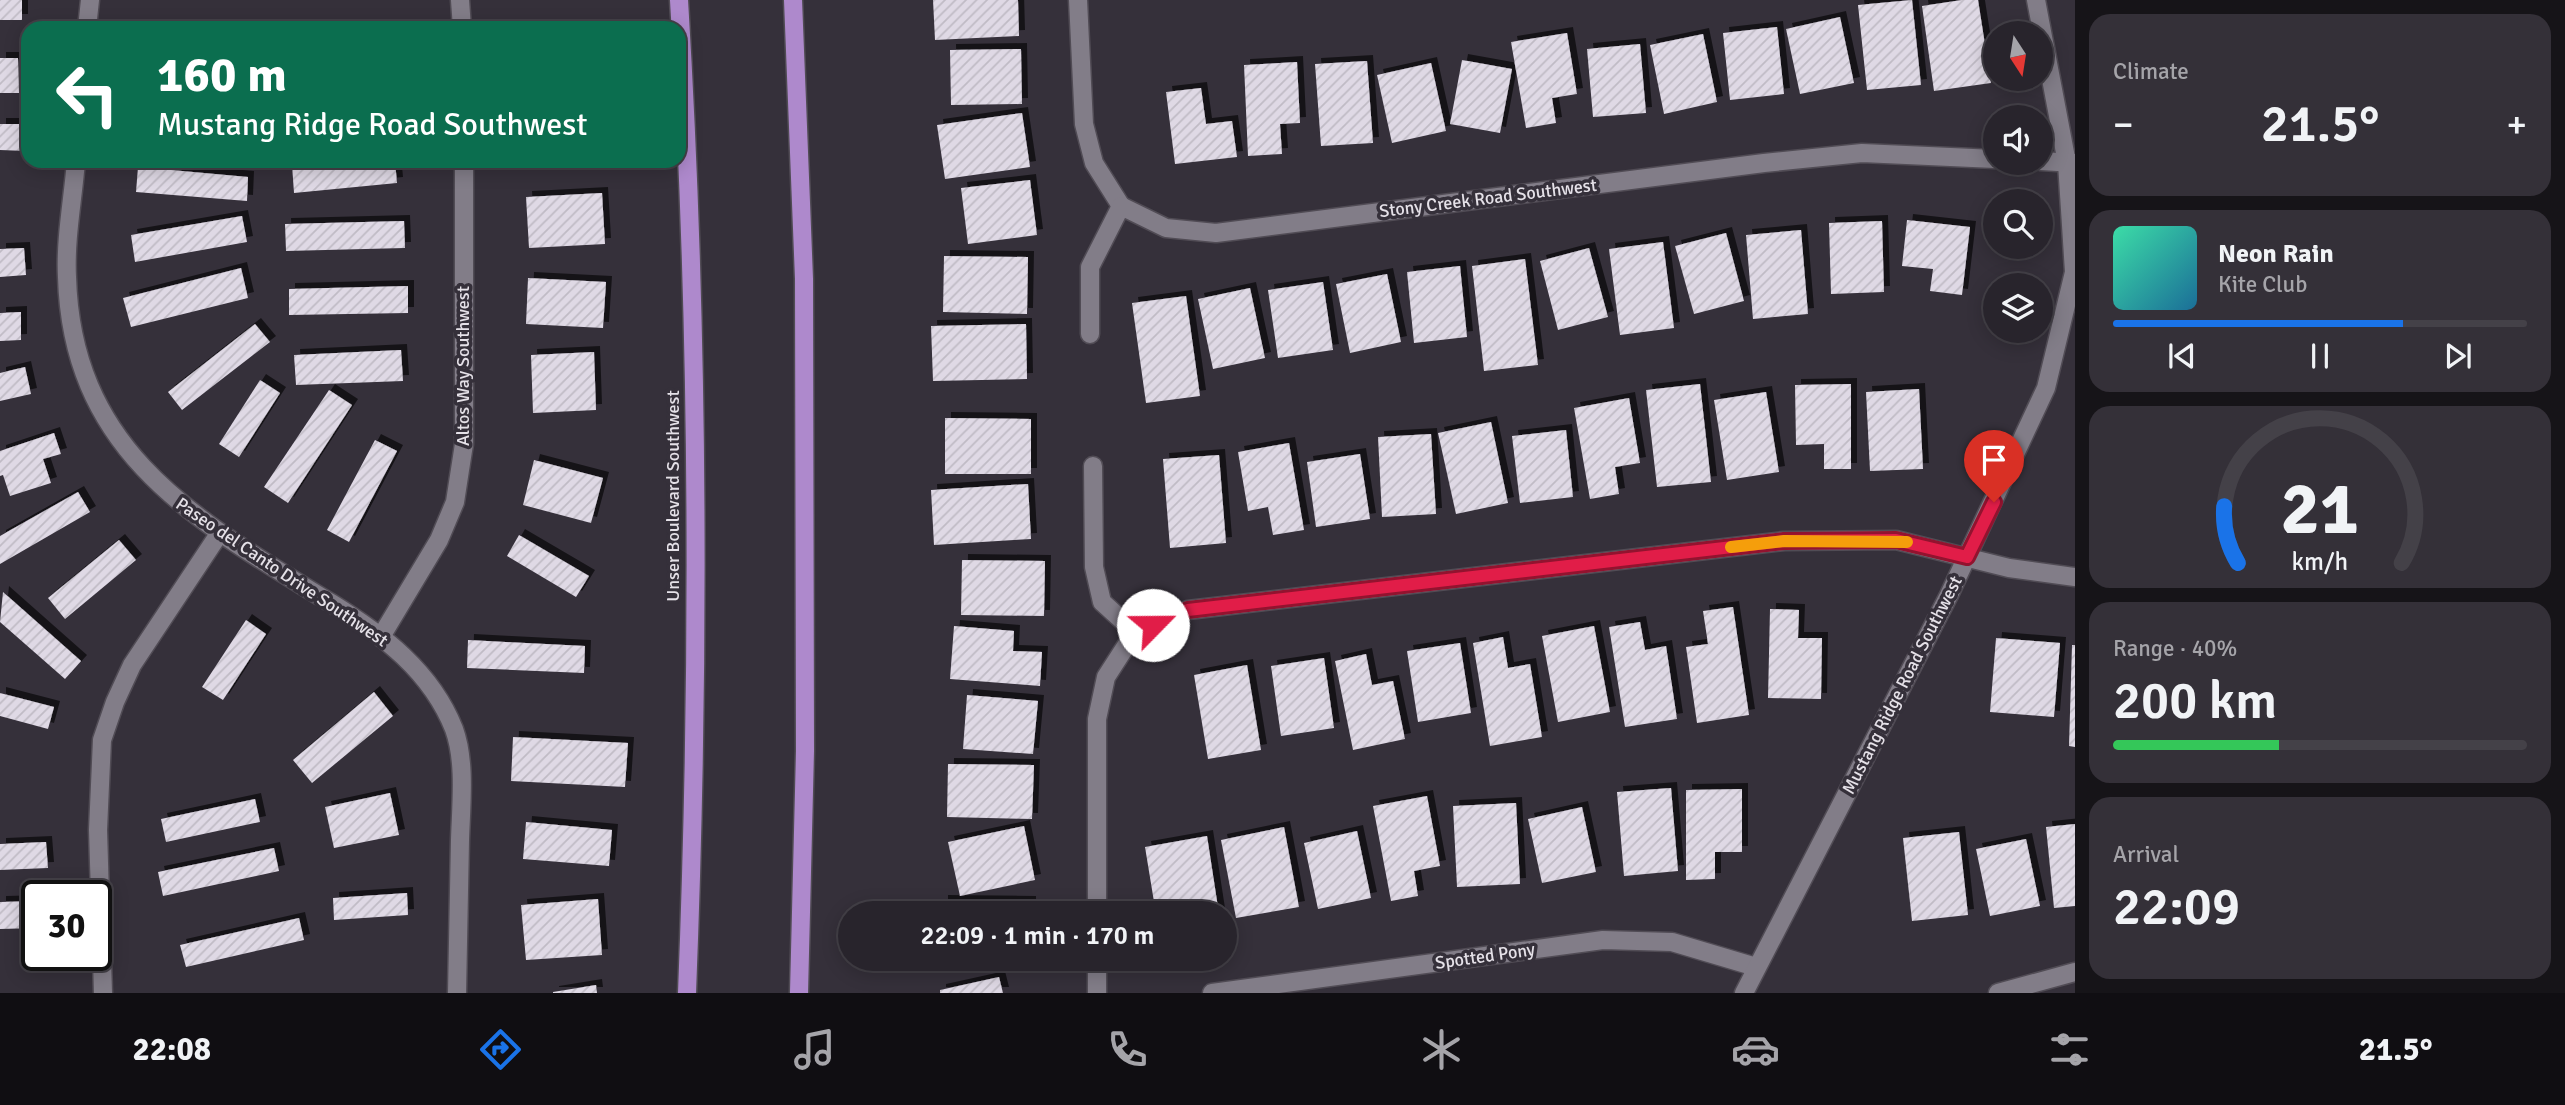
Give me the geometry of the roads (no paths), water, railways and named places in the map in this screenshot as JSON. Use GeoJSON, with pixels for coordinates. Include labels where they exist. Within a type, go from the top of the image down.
{"type":"FeatureCollection","features":[{"type":"Feature","properties":{"kind":"main road","name":"Unser Boulevard Southwest"},"geometry":{"type":"LineString","coordinates":[[679,0],[680,21]]}},
{"type":"Feature","properties":{"kind":"main road"},"geometry":{"type":"LineString","coordinates":[[793,0],[804,279],[805,428],[805,737],[799,993]]}},
{"type":"Feature","properties":{"kind":"main road","name":"Unser Boulevard Southwest"},"geometry":{"type":"LineString","coordinates":[[686,143],[692,266],[694,474],[687,993]]}},
{"type":"Feature","properties":{"kind":"street"},"geometry":{"type":"LineString","coordinates":[[88,21],[90,0]]}},
{"type":"Feature","properties":{"kind":"street"},"geometry":{"type":"LineString","coordinates":[[460,0],[462,21]]}},
{"type":"Feature","properties":{"kind":"street"},"geometry":{"type":"LineString","coordinates":[[1077,0],[1084,124],[1094,163],[1121,206],[1090,267],[1090,334]]}},
{"type":"Feature","properties":{"kind":"street","name":"Mustang Ridge Road Southwest"},"geometry":{"type":"LineString","coordinates":[[1744,993],[1967,557],[2046,388],[2074,272],[2071,163],[2036,0]]}},
{"type":"Feature","properties":{"kind":"street","name":"Stony Creek Road Southwest"},"geometry":{"type":"LineString","coordinates":[[1121,206],[1166,228],[1216,233],[1764,163],[1862,153],[1983,158]]}},
{"type":"Feature","properties":{"kind":"street"},"geometry":{"type":"LineString","coordinates":[[2053,162],[2071,163]]}},
{"type":"Feature","properties":{"kind":"street","name":"Paseo del Canto Drive Southwest"},"geometry":{"type":"LineString","coordinates":[[75,168],[66,276],[72,327],[89,390],[123,445],[166,493],[219,534],[382,635],[432,686],[454,732],[462,787],[457,993]]}},
{"type":"Feature","properties":{"kind":"street","name":"Altos Way Southwest"},"geometry":{"type":"LineString","coordinates":[[382,635],[439,540],[455,502],[464,444],[464,168]]}},
{"type":"Feature","properties":{"kind":"street"},"geometry":{"type":"LineString","coordinates":[[1093,467],[1094,567],[1102,602],[1135,632]]}},
{"type":"Feature","properties":{"kind":"street"},"geometry":{"type":"LineString","coordinates":[[103,993],[98,830],[102,740],[132,665],[219,534]]}},
{"type":"Feature","properties":{"kind":"street"},"geometry":{"type":"LineString","coordinates":[[1097,901],[1097,719],[1106,677],[1135,632],[1188,610],[1784,541],[1896,540],[2046,576],[2075,577]]}},
{"type":"Feature","properties":{"kind":"street","name":"Spotted Pony"},"geometry":{"type":"LineString","coordinates":[[1212,993],[1603,940],[1672,942],[1756,967]]}},
{"type":"Feature","properties":{"kind":"street"},"geometry":{"type":"LineString","coordinates":[[1097,971],[1097,993]]}},
{"type":"Feature","properties":{"kind":"street"},"geometry":{"type":"LineString","coordinates":[[1998,993],[2075,972]]}}]}
